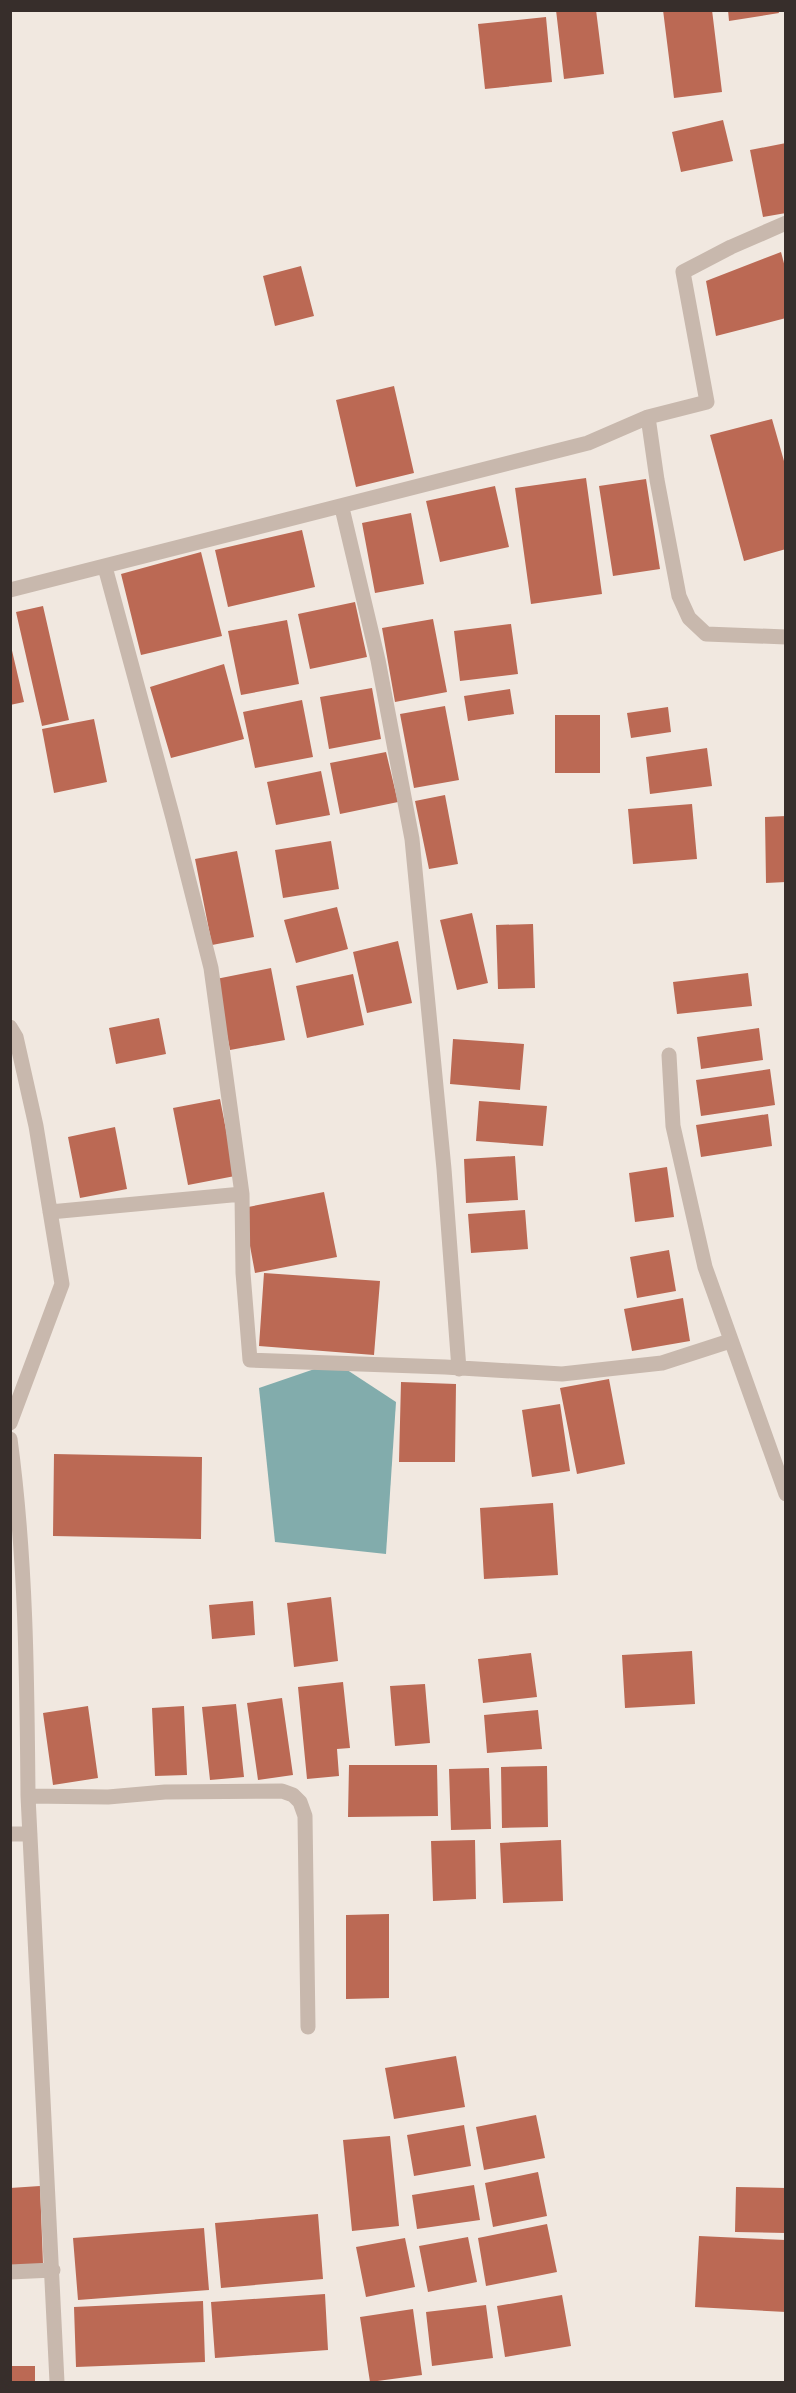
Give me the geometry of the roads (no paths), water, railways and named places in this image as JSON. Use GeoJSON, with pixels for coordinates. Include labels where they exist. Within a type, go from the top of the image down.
{"type":"FeatureCollection","features":[{"type":"Feature","properties":{"kind":"street"},"geometry":{"type":"LineString","coordinates":[[10,590],[342,508],[588,443],[648,417],[707,402],[683,272],[731,247],[786,224]]}},
{"type":"Feature","properties":{"kind":"street"},"geometry":{"type":"LineString","coordinates":[[648,417],[671,562],[679,596],[689,618],[706,634],[786,637]]}},
{"type":"Feature","properties":{"kind":"street"},"geometry":{"type":"LineString","coordinates":[[342,508],[378,660],[412,839],[444,1169],[459,1369]]}},
{"type":"Feature","properties":{"kind":"street"},"geometry":{"type":"LineString","coordinates":[[105,567],[211,968],[242,1194],[243,1273],[250,1360],[562,1374],[662,1363],[730,1341]]}},
{"type":"Feature","properties":{"kind":"street"},"geometry":{"type":"LineString","coordinates":[[10,1027],[16,1038],[36,1126],[62,1284],[12,1414]]}},
{"type":"Feature","properties":{"kind":"street"},"geometry":{"type":"LineString","coordinates":[[669,1055],[673,1126],[705,1267],[786,1494]]}},
{"type":"Feature","properties":{"kind":"street"},"geometry":{"type":"LineString","coordinates":[[50,1212],[242,1194]]}},
{"type":"Feature","properties":{"kind":"street"},"geometry":{"type":"LineString","coordinates":[[10,1439],[19,1502],[28,1796],[57,2382]]}},
{"type":"Feature","properties":{"kind":"street"},"geometry":{"type":"LineString","coordinates":[[28,1796],[108,1797],[165,1792],[241,1790],[282,1791],[293,1795],[300,1802],[305,1816],[308,2027]]}},
{"type":"Feature","properties":{"kind":"street"},"geometry":{"type":"LineString","coordinates":[[10,1834],[30,1834]]}},
{"type":"Feature","properties":{"kind":"street"},"geometry":{"type":"LineString","coordinates":[[10,2272],[53,2270]]}},
{"type":"Feature","properties":{"kind":"water"},"geometry":{"type":"Polygon","coordinates":[[[335,1362],[396,1402],[386,1554],[275,1542],[259,1388],[335,1362]]]}}]}
